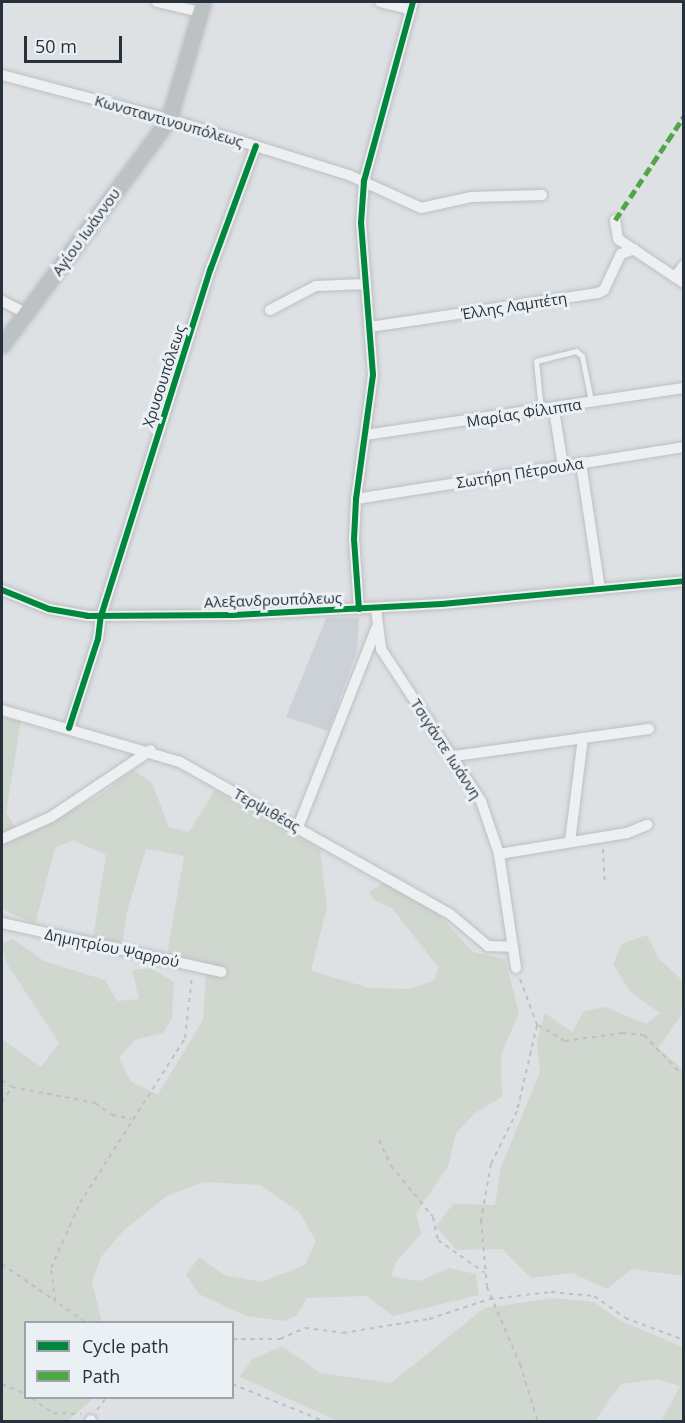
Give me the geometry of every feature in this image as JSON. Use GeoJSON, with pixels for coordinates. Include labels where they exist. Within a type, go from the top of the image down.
{"type":"FeatureCollection","features":[{"type":"Feature","properties":{"kind":"street"},"geometry":{"type":"LineString","coordinates":[[157,2],[202,7],[170,119]]}},
{"type":"Feature","properties":{"kind":"street"},"geometry":{"type":"LineString","coordinates":[[359,609],[354,539],[356,499],[373,375],[361,223],[364,181],[412,6],[380,2]]}},
{"type":"Feature","properties":{"kind":"street","name":"Κωνσταντινουπόλεως"},"geometry":{"type":"LineString","coordinates":[[2,75],[170,119],[256,146],[364,181],[421,208],[471,197],[542,195]]}},
{"type":"Feature","properties":{"kind":"street","name":"Αγίου Ιωάννου"},"geometry":{"type":"LineString","coordinates":[[2,345],[170,119]]}},
{"type":"Feature","properties":{"kind":"street","name":"Χρυσουπόλεως"},"geometry":{"type":"LineString","coordinates":[[69,728],[98,639],[101,616],[211,268],[256,146]]}},
{"type":"Feature","properties":{"kind":"street"},"geometry":{"type":"LineString","coordinates":[[615,220],[618,239],[679,280],[684,265]]}},
{"type":"Feature","properties":{"kind":"street","name":"Έλλης Λαμπέτη"},"geometry":{"type":"LineString","coordinates":[[370,327],[598,293],[604,290],[621,255],[634,249]]}},
{"type":"Feature","properties":{"kind":"street"},"geometry":{"type":"LineString","coordinates":[[270,310],[309,288],[366,284]]}},
{"type":"Feature","properties":{"kind":"street"},"geometry":{"type":"LineString","coordinates":[[2,301],[26,313]]}},
{"type":"Feature","properties":{"kind":"street","name":"Μαρίας Φίλιππα"},"geometry":{"type":"LineString","coordinates":[[365,435],[541,412],[684,388]]}},
{"type":"Feature","properties":{"kind":"street"},"geometry":{"type":"LineString","coordinates":[[554,410],[563,466]]}},
{"type":"Feature","properties":{"kind":"street","name":"Σωτήρη Πέτρουλα"},"geometry":{"type":"LineString","coordinates":[[356,499],[684,447]]}},
{"type":"Feature","properties":{"kind":"street"},"geometry":{"type":"LineString","coordinates":[[581,463],[600,590]]}},
{"type":"Feature","properties":{"kind":"street","name":"Αλεξανδρουπόλεως"},"geometry":{"type":"LineString","coordinates":[[2,590],[49,609],[101,616],[234,615],[376,608],[684,581]]}},
{"type":"Feature","properties":{"kind":"street","name":"Τσιγάντε Ιωάννη"},"geometry":{"type":"LineString","coordinates":[[376,608],[376,629],[381,649],[454,756],[481,801],[499,854],[516,968]]}},
{"type":"Feature","properties":{"kind":"street"},"geometry":{"type":"LineString","coordinates":[[298,827],[376,629]]}},
{"type":"Feature","properties":{"kind":"street","name":"Τερψιθέας"},"geometry":{"type":"LineString","coordinates":[[2,710],[151,750],[180,762],[450,914],[488,946],[512,947]]}},
{"type":"Feature","properties":{"kind":"street"},"geometry":{"type":"LineString","coordinates":[[454,756],[649,729]]}},
{"type":"Feature","properties":{"kind":"street"},"geometry":{"type":"LineString","coordinates":[[570,842],[583,738]]}},
{"type":"Feature","properties":{"kind":"street"},"geometry":{"type":"LineString","coordinates":[[2,839],[60,812],[151,750]]}},
{"type":"Feature","properties":{"kind":"street"},"geometry":{"type":"LineString","coordinates":[[499,854],[603,837],[647,825]]}},
{"type":"Feature","properties":{"kind":"street","name":"Δημητρίου Ψαρρού"},"geometry":{"type":"LineString","coordinates":[[2,923],[53,937],[222,972]]}},
{"type":"Feature","properties":{"kind":"lane"},"geometry":{"type":"LineString","coordinates":[[541,412],[536,362],[576,351],[582,356],[591,403]]}},
{"type":"Feature","properties":{"kind":"path"},"geometry":{"type":"LineString","coordinates":[[603,837],[605,882]]}},
{"type":"Feature","properties":{"kind":"path"},"geometry":{"type":"LineString","coordinates":[[55,1301],[51,1268],[59,1245],[132,1119],[185,1038],[192,1005],[193,965]]}},
{"type":"Feature","properties":{"kind":"path"},"geometry":{"type":"LineString","coordinates":[[516,968],[537,1025],[517,1111],[491,1164],[481,1220],[485,1273],[490,1299],[520,1364],[538,1422]]}},
{"type":"Feature","properties":{"kind":"path"},"geometry":{"type":"LineString","coordinates":[[537,1025],[565,1041],[622,1033],[644,1035],[684,1077]]}},
{"type":"Feature","properties":{"kind":"path"},"geometry":{"type":"LineString","coordinates":[[2,1080],[12,1087],[95,1103],[111,1115],[132,1119]]}},
{"type":"Feature","properties":{"kind":"path"},"geometry":{"type":"LineString","coordinates":[[2,1102],[12,1087]]}},
{"type":"Feature","properties":{"kind":"path"},"geometry":{"type":"LineString","coordinates":[[379,1140],[391,1166],[433,1217],[438,1240],[485,1273]]}},
{"type":"Feature","properties":{"kind":"path"},"geometry":{"type":"LineString","coordinates":[[2,1264],[82,1321]]}},
{"type":"Feature","properties":{"kind":"path"},"geometry":{"type":"LineString","coordinates":[[234,1339],[280,1339],[305,1328],[343,1333],[429,1319],[490,1299],[551,1292],[594,1296],[625,1318],[684,1340]]}},
{"type":"Feature","properties":{"kind":"path"},"geometry":{"type":"LineString","coordinates":[[2,1384],[24,1393]]}},
{"type":"Feature","properties":{"kind":"path"},"geometry":{"type":"LineString","coordinates":[[234,1385],[326,1422]]}},
{"type":"Feature","properties":{"kind":"path"},"geometry":{"type":"LineString","coordinates":[[33,1399],[53,1413],[81,1414],[90,1421],[105,1399]]}},
{"type":"Feature","properties":{"kind":"shaded area"},"geometry":{"type":"Polygon","coordinates":[[[326,618],[359,618],[357,651],[328,731],[286,717],[326,618]]]}},
{"type":"Feature","properties":{"kind":"shaded area"},"geometry":{"type":"Polygon","coordinates":[[[2,718],[21,721],[6,813],[21,835],[99,796],[133,770],[152,783],[169,827],[189,832],[215,790],[320,849],[327,908],[311,971],[370,988],[410,989],[435,980],[438,967],[392,908],[374,900],[369,892],[385,882],[435,911],[473,952],[505,959],[519,1013],[501,1055],[502,1097],[475,1113],[456,1133],[448,1167],[416,1213],[421,1234],[396,1262],[391,1276],[419,1281],[449,1268],[476,1274],[479,1295],[393,1316],[366,1296],[307,1298],[296,1316],[285,1321],[246,1316],[199,1294],[186,1275],[199,1257],[224,1275],[262,1282],[305,1265],[316,1241],[299,1212],[260,1185],[204,1182],[167,1196],[124,1230],[101,1257],[92,1282],[102,1321],[24,1321],[24,1399],[93,1399],[68,1421],[2,1421],[2,1039],[41,1067],[59,1043],[6,962],[2,943],[13,939],[44,961],[105,980],[117,1001],[139,999],[132,970],[151,968],[174,982],[172,1018],[163,1033],[135,1040],[119,1058],[131,1082],[158,1094],[203,1020],[206,978],[200,961],[167,955],[184,856],[146,849],[127,912],[122,945],[93,938],[106,855],[73,840],[55,848],[35,924],[2,909],[2,718]]]}},
{"type":"Feature","properties":{"kind":"shaded area"},"geometry":{"type":"Polygon","coordinates":[[[647,935],[659,959],[683,981],[683,1013],[658,1048],[683,1069],[683,1276],[632,1269],[607,1289],[572,1273],[531,1278],[502,1249],[456,1250],[436,1226],[453,1204],[495,1205],[501,1167],[540,1072],[537,1041],[545,1013],[572,1032],[584,1011],[606,1007],[646,1024],[660,1013],[630,992],[613,964],[622,944],[647,935]]]}},
{"type":"Feature","properties":{"kind":"shaded area"},"geometry":{"type":"Polygon","coordinates":[[[553,1298],[594,1302],[621,1321],[683,1347],[683,1421],[661,1421],[680,1386],[657,1379],[621,1384],[595,1421],[340,1422],[240,1377],[252,1359],[282,1346],[320,1373],[391,1383],[484,1308],[553,1298]]]}},
{"type":"Feature","properties":{"kind":"marked path"},"geometry":{"type":"LineString","coordinates":[[615,220],[684,116]]}},
{"type":"Feature","properties":{"kind":"cycle path"},"geometry":{"type":"LineString","coordinates":[[359,609],[354,539],[356,499],[373,375],[361,223],[364,181],[413,2]]}},
{"type":"Feature","properties":{"kind":"cycle path"},"geometry":{"type":"LineString","coordinates":[[69,728],[98,639],[101,616],[211,268],[256,146]]}},
{"type":"Feature","properties":{"kind":"cycle path"},"geometry":{"type":"LineString","coordinates":[[2,590],[49,609],[87,616],[234,615],[442,604],[684,581]]}}]}
